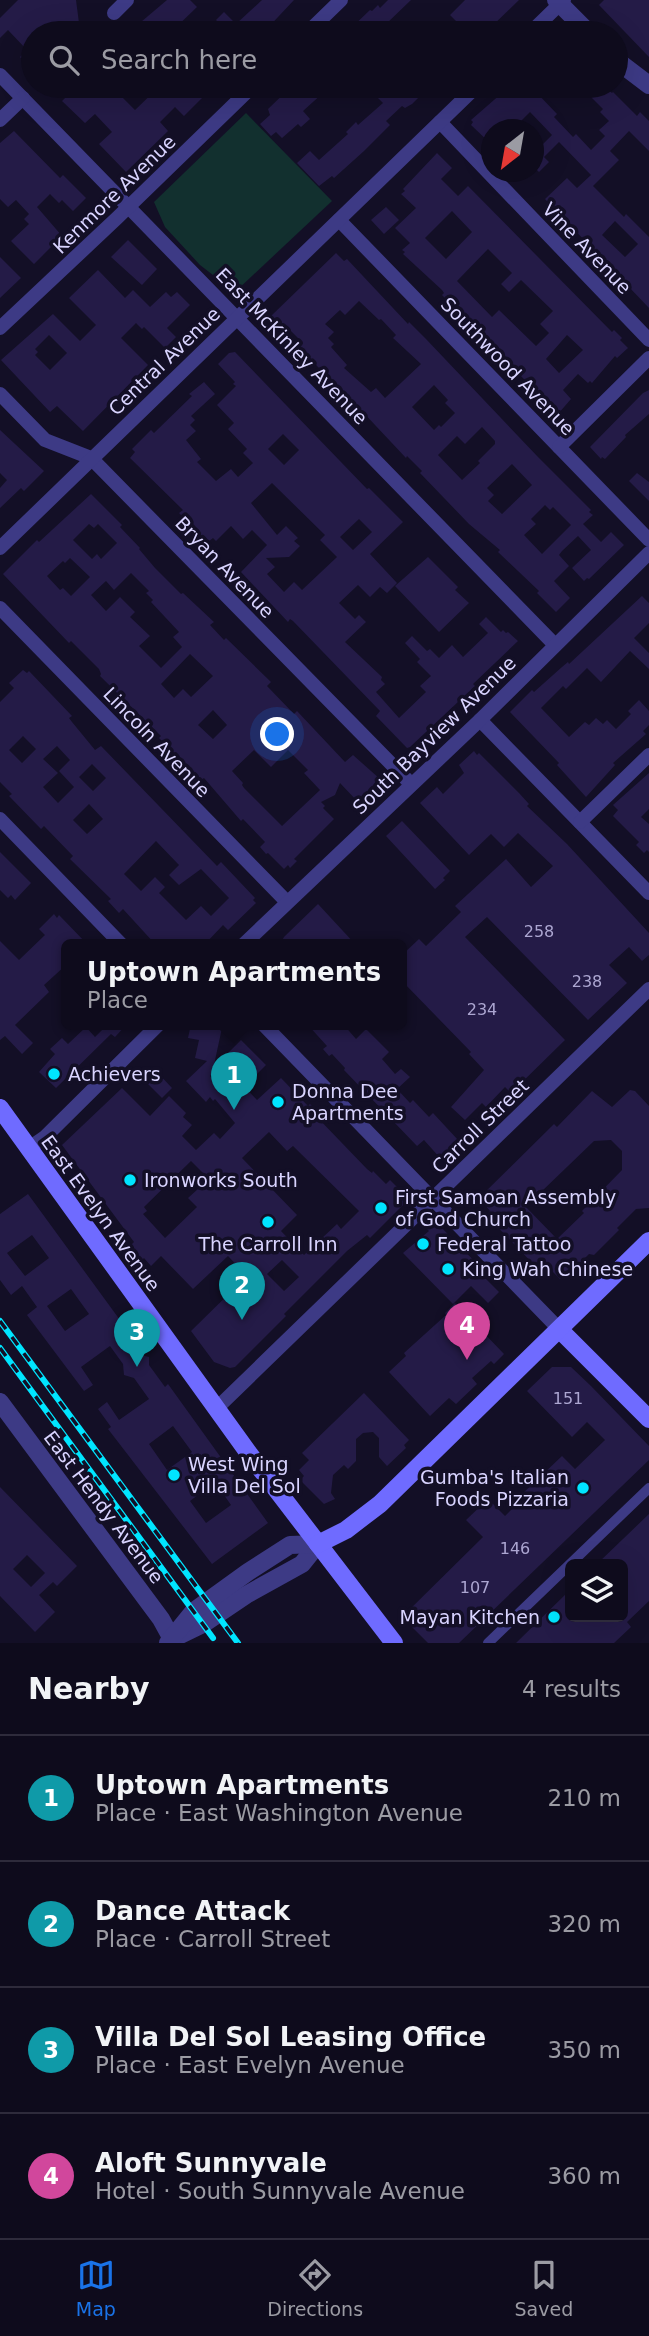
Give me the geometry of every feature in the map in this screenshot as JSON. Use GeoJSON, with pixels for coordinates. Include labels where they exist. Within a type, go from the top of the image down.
{"type":"FeatureCollection","features":[{"type":"Feature","properties":{"kind":"main road","name":"East Evelyn Avenue"},"geometry":{"type":"LineString","coordinates":[[0,1108],[217,1408],[394,1643]]}},
{"type":"Feature","properties":{"kind":"main road"},"geometry":{"type":"LineString","coordinates":[[318,1544],[346,1530],[380,1504],[649,1241]]}},
{"type":"Feature","properties":{"kind":"main road"},"geometry":{"type":"LineString","coordinates":[[560,1330],[649,1419]]}},
{"type":"Feature","properties":{"kind":"street"},"geometry":{"type":"LineString","coordinates":[[114,13],[127,0]]}},
{"type":"Feature","properties":{"kind":"street"},"geometry":{"type":"LineString","coordinates":[[319,21],[341,0]]}},
{"type":"Feature","properties":{"kind":"street"},"geometry":{"type":"LineString","coordinates":[[541,21],[560,1],[578,21]]}},
{"type":"Feature","properties":{"kind":"street"},"geometry":{"type":"LineString","coordinates":[[628,69],[649,85]]}},
{"type":"Feature","properties":{"kind":"street","name":"East McKinley Avenue"},"geometry":{"type":"LineString","coordinates":[[0,75],[21,97]]}},
{"type":"Feature","properties":{"kind":"street","name":"Kenmore Avenue"},"geometry":{"type":"LineString","coordinates":[[0,328],[241,98]]}},
{"type":"Feature","properties":{"kind":"street","name":"Central Avenue"},"geometry":{"type":"LineString","coordinates":[[0,548],[465,98]]}},
{"type":"Feature","properties":{"kind":"street"},"geometry":{"type":"LineString","coordinates":[[0,120],[23,99]]}},
{"type":"Feature","properties":{"kind":"street","name":"East McKinley Avenue"},"geometry":{"type":"LineString","coordinates":[[23,99],[555,645]]}},
{"type":"Feature","properties":{"kind":"street","name":"Vine Avenue"},"geometry":{"type":"LineString","coordinates":[[440,122],[649,340]]}},
{"type":"Feature","properties":{"kind":"street","name":"Southwood Avenue"},"geometry":{"type":"LineString","coordinates":[[339,220],[649,540]]}},
{"type":"Feature","properties":{"kind":"street"},"geometry":{"type":"LineString","coordinates":[[559,447],[649,359]]}},
{"type":"Feature","properties":{"kind":"street","name":"Bryan Avenue"},"geometry":{"type":"LineString","coordinates":[[0,394],[45,440],[91,458],[411,785]]}},
{"type":"Feature","properties":{"kind":"street","name":"South Bayview Avenue"},"geometry":{"type":"LineString","coordinates":[[249,939],[480,720],[649,553]]}},
{"type":"Feature","properties":{"kind":"street","name":"Lincoln Avenue"},"geometry":{"type":"LineString","coordinates":[[0,608],[287,902]]}},
{"type":"Feature","properties":{"kind":"street"},"geometry":{"type":"LineString","coordinates":[[480,720],[649,893]]}},
{"type":"Feature","properties":{"kind":"street"},"geometry":{"type":"LineString","coordinates":[[580,822],[649,755]]}},
{"type":"Feature","properties":{"kind":"street"},"geometry":{"type":"LineString","coordinates":[[0,819],[116,939]]}},
{"type":"Feature","properties":{"kind":"street","name":"Carroll Street"},"geometry":{"type":"LineString","coordinates":[[217,1408],[649,989]]}},
{"type":"Feature","properties":{"kind":"street"},"geometry":{"type":"LineString","coordinates":[[29,1148],[44,1138],[153,1030]]}},
{"type":"Feature","properties":{"kind":"street"},"geometry":{"type":"LineString","coordinates":[[270,1030],[560,1330]]}},
{"type":"Feature","properties":{"kind":"street","name":"East Hendy Avenue"},"geometry":{"type":"LineString","coordinates":[[0,1402],[161,1619],[172,1642]]}},
{"type":"Feature","properties":{"kind":"street"},"geometry":{"type":"LineString","coordinates":[[488,1643],[649,1488]]}},
{"type":"Feature","properties":{"kind":"street"},"geometry":{"type":"LineString","coordinates":[[172,1642],[194,1611],[248,1572],[290,1545],[318,1544]]}},
{"type":"Feature","properties":{"kind":"green space"},"geometry":{"type":"Polygon","coordinates":[[[246,113],[332,201],[235,292],[200,265],[165,227],[154,202],[246,113]]]}},
{"type":"Feature","properties":{"kind":"building"},"geometry":{"type":"Polygon","coordinates":[[[18,0],[76,0],[79,21],[21,21],[21,44],[8,30],[0,38],[0,18],[18,0]]]}},
{"type":"Feature","properties":{"kind":"building"},"geometry":{"type":"Polygon","coordinates":[[[167,0],[190,0],[197,7],[182,21],[142,21],[167,0]]]}},
{"type":"Feature","properties":{"kind":"building"},"geometry":{"type":"Polygon","coordinates":[[[262,0],[294,0],[274,21],[239,21],[262,0]]]}},
{"type":"Feature","properties":{"kind":"building"},"geometry":{"type":"Polygon","coordinates":[[[388,0],[411,0],[389,21],[359,21],[378,5],[380,8],[388,0]]]}},
{"type":"Feature","properties":{"kind":"building"},"geometry":{"type":"Polygon","coordinates":[[[465,0],[519,0],[497,21],[456,21],[450,15],[465,0]]]}},
{"type":"Feature","properties":{"kind":"building"},"geometry":{"type":"Polygon","coordinates":[[[604,0],[649,0],[649,57],[628,35],[628,21],[614,21],[599,5],[604,0]]]}},
{"type":"Feature","properties":{"kind":"building"},"geometry":{"type":"Polygon","coordinates":[[[224,12],[233,21],[216,20],[224,12]]]}},
{"type":"Feature","properties":{"kind":"building"},"geometry":{"type":"Polygon","coordinates":[[[65,98],[123,98],[135,110],[148,98],[202,98],[184,116],[175,107],[160,122],[168,131],[126,172],[99,144],[112,132],[95,114],[85,123],[62,101],[65,98]]]}},
{"type":"Feature","properties":{"kind":"building"},"geometry":{"type":"Polygon","coordinates":[[[279,98],[317,98],[303,111],[310,119],[301,127],[298,124],[282,138],[276,132],[271,136],[260,124],[270,115],[268,109],[279,98]]]}},
{"type":"Feature","properties":{"kind":"building"},"geometry":{"type":"Polygon","coordinates":[[[378,98],[418,98],[405,108],[402,106],[386,121],[390,125],[334,178],[332,176],[319,186],[297,163],[310,151],[319,160],[348,134],[346,132],[356,122],[358,125],[383,103],[378,98]]]}},
{"type":"Feature","properties":{"kind":"building"},"geometry":{"type":"Polygon","coordinates":[[[496,98],[542,98],[557,114],[554,117],[573,137],[576,134],[591,150],[605,136],[599,130],[609,121],[600,112],[603,109],[592,98],[619,98],[637,116],[640,112],[649,121],[649,151],[629,131],[610,151],[619,160],[593,186],[649,237],[649,308],[545,199],[567,178],[577,188],[591,175],[559,142],[544,157],[544,143],[552,135],[544,127],[544,119],[537,119],[530,112],[523,119],[481,119],[481,135],[471,125],[471,120],[496,98]],[[615,221],[602,235],[625,257],[638,244],[615,221]]]}},
{"type":"Feature","properties":{"kind":"building"},"geometry":{"type":"Polygon","coordinates":[[[14,131],[60,178],[63,175],[86,198],[73,211],[62,200],[59,203],[50,194],[37,207],[62,236],[34,264],[11,241],[29,224],[24,219],[29,214],[16,200],[8,207],[0,199],[0,143],[14,131]]]}},
{"type":"Feature","properties":{"kind":"building"},"geometry":{"type":"Polygon","coordinates":[[[437,153],[452,168],[441,179],[458,196],[468,186],[612,332],[614,330],[622,338],[620,340],[628,348],[617,358],[615,356],[592,383],[588,383],[578,374],[563,390],[571,399],[558,414],[442,295],[442,290],[403,254],[405,252],[402,250],[410,243],[395,228],[416,208],[401,194],[405,191],[403,189],[437,153]],[[452,211],[425,238],[446,259],[472,232],[452,211]],[[488,249],[457,281],[492,317],[499,310],[536,346],[549,333],[540,324],[553,311],[521,280],[509,292],[501,284],[512,273],[488,249]],[[567,335],[546,359],[559,373],[583,350],[567,335]]]}},
{"type":"Feature","properties":{"kind":"building"},"geometry":{"type":"Polygon","coordinates":[[[386,207],[399,220],[384,234],[371,220],[386,207]]]}},
{"type":"Feature","properties":{"kind":"building"},"geometry":{"type":"Polygon","coordinates":[[[128,240],[157,269],[142,285],[111,257],[128,240]]]}},
{"type":"Feature","properties":{"kind":"building"},"geometry":{"type":"Polygon","coordinates":[[[336,253],[344,261],[347,259],[591,510],[589,512],[593,515],[583,524],[601,542],[611,532],[624,545],[584,581],[572,568],[591,550],[578,536],[562,551],[559,555],[569,566],[554,581],[570,598],[556,612],[537,593],[539,591],[498,552],[500,550],[469,524],[420,473],[422,471],[407,456],[406,458],[317,366],[298,344],[301,341],[288,328],[284,332],[270,317],[336,253]],[[359,301],[345,315],[340,310],[325,324],[334,332],[328,338],[334,344],[331,347],[347,365],[344,368],[371,392],[376,388],[385,398],[421,364],[393,338],[396,335],[381,319],[359,301]],[[434,385],[412,407],[434,430],[455,413],[445,403],[448,400],[434,385]],[[482,427],[465,444],[457,436],[438,455],[462,480],[480,463],[478,461],[495,441],[482,427]],[[512,464],[487,488],[494,495],[488,501],[502,514],[532,485],[512,464]],[[545,505],[531,519],[536,524],[524,535],[542,554],[571,525],[553,507],[550,510],[545,505]]]}},
{"type":"Feature","properties":{"kind":"building"},"geometry":{"type":"Polygon","coordinates":[[[0,257],[21,278],[0,298],[0,257]]]}},
{"type":"Feature","properties":{"kind":"building"},"geometry":{"type":"Polygon","coordinates":[[[98,270],[125,298],[133,290],[150,307],[166,292],[171,297],[177,292],[190,305],[167,328],[176,337],[165,348],[144,327],[142,329],[136,323],[121,338],[148,365],[83,431],[57,406],[50,412],[1,360],[53,314],[80,341],[96,325],[69,298],[98,270]],[[49,335],[35,349],[38,352],[35,355],[50,370],[67,353],[49,335]]]}},
{"type":"Feature","properties":{"kind":"building"},"geometry":{"type":"Polygon","coordinates":[[[235,352],[367,489],[403,522],[370,554],[397,583],[387,593],[380,587],[370,597],[358,585],[339,603],[355,619],[359,615],[366,622],[345,642],[382,677],[381,680],[385,684],[376,692],[399,718],[426,692],[420,686],[431,676],[417,662],[420,659],[405,643],[412,636],[427,651],[430,649],[439,658],[452,645],[463,657],[488,633],[479,624],[486,617],[501,632],[508,632],[518,641],[410,747],[407,748],[376,716],[380,711],[293,621],[290,619],[288,622],[241,572],[267,545],[252,530],[243,539],[231,526],[216,541],[213,538],[208,542],[179,513],[183,510],[130,458],[135,452],[132,449],[151,430],[154,433],[192,396],[189,394],[204,382],[215,394],[191,416],[195,420],[190,425],[196,431],[186,440],[201,459],[197,462],[216,481],[231,469],[238,477],[253,463],[243,453],[247,449],[228,429],[234,423],[217,405],[236,386],[218,364],[229,353],[235,352]],[[283,434],[268,449],[284,465],[299,450],[283,434]],[[272,483],[251,503],[277,535],[286,526],[298,538],[294,541],[300,546],[289,557],[266,558],[275,567],[267,574],[284,592],[294,582],[302,590],[337,557],[320,540],[325,535],[272,483]],[[359,519],[340,537],[353,550],[372,532],[359,519]]]}},
{"type":"Feature","properties":{"kind":"building"},"geometry":{"type":"Polygon","coordinates":[[[649,390],[649,414],[625,435],[605,459],[601,459],[590,447],[649,390]]]}},
{"type":"Feature","properties":{"kind":"building"},"geometry":{"type":"Polygon","coordinates":[[[0,430],[44,471],[24,491],[21,488],[0,508],[0,488],[7,480],[0,473],[0,430]]]}},
{"type":"Feature","properties":{"kind":"building"},"geometry":{"type":"Polygon","coordinates":[[[637,473],[649,482],[649,501],[629,481],[637,473]]]}},
{"type":"Feature","properties":{"kind":"building"},"geometry":{"type":"Polygon","coordinates":[[[91,494],[122,525],[120,527],[155,568],[214,622],[210,625],[224,640],[226,638],[271,682],[267,686],[294,714],[297,711],[345,762],[353,755],[380,779],[357,801],[340,783],[335,795],[321,802],[334,819],[294,859],[297,861],[290,868],[288,865],[284,869],[260,847],[265,842],[243,819],[241,821],[204,778],[201,780],[159,738],[161,736],[100,676],[99,669],[71,641],[69,643],[3,574],[37,540],[39,542],[91,494]],[[89,524],[73,540],[92,559],[97,554],[101,559],[117,543],[98,524],[94,528],[89,524]],[[70,558],[65,563],[63,561],[47,576],[60,590],[63,588],[71,596],[90,577],[70,558]],[[131,573],[114,590],[106,581],[91,595],[106,611],[120,597],[135,612],[130,617],[150,636],[139,646],[161,668],[182,647],[173,637],[179,632],[151,602],[153,600],[146,593],[149,591],[131,573]],[[190,654],[161,684],[174,698],[183,689],[191,697],[213,676],[190,654]],[[213,710],[198,725],[213,739],[227,725],[213,710]],[[254,750],[232,771],[244,788],[282,826],[320,790],[304,773],[308,770],[288,750],[271,767],[254,750]]]}},
{"type":"Feature","properties":{"kind":"building"},"geometry":{"type":"Polygon","coordinates":[[[428,557],[458,587],[455,590],[469,603],[439,632],[395,586],[428,557]]]}},
{"type":"Feature","properties":{"kind":"building"},"geometry":{"type":"Polygon","coordinates":[[[642,596],[649,603],[649,623],[634,638],[649,653],[649,669],[630,651],[601,682],[587,668],[566,689],[563,686],[541,708],[569,737],[585,722],[589,725],[596,718],[603,724],[607,720],[616,729],[631,714],[628,711],[639,700],[649,711],[649,725],[643,731],[646,734],[613,763],[615,765],[586,797],[557,765],[559,763],[510,712],[532,690],[534,692],[568,662],[569,664],[642,596]]]}},
{"type":"Feature","properties":{"kind":"building"},"geometry":{"type":"Polygon","coordinates":[[[23,670],[27,673],[29,671],[72,716],[69,718],[95,750],[101,746],[217,866],[221,862],[255,898],[253,900],[256,903],[228,930],[223,925],[210,939],[150,939],[123,909],[119,913],[108,901],[111,899],[70,859],[73,856],[44,826],[41,829],[9,796],[12,794],[0,782],[0,702],[14,688],[9,683],[23,670]],[[23,736],[9,750],[22,763],[36,749],[23,736]],[[57,746],[43,759],[58,773],[43,787],[58,803],[74,787],[59,771],[70,760],[57,746]],[[92,764],[79,777],[93,791],[106,778],[92,764]],[[89,804],[73,820],[87,834],[103,819],[89,804]],[[156,841],[124,874],[141,891],[155,877],[165,887],[159,893],[186,920],[201,906],[211,916],[229,898],[201,869],[179,885],[169,875],[179,865],[156,841]]]}},
{"type":"Feature","properties":{"kind":"building"},"geometry":{"type":"Polygon","coordinates":[[[474,751],[477,755],[479,753],[649,933],[649,955],[642,961],[629,947],[609,965],[627,983],[588,1020],[487,917],[465,937],[565,1040],[511,1093],[505,1087],[486,1107],[482,1103],[465,1120],[451,1107],[484,1070],[469,1054],[471,1052],[407,986],[407,950],[419,939],[426,946],[461,912],[455,906],[506,859],[531,887],[553,866],[518,833],[504,847],[491,834],[469,855],[420,803],[437,787],[443,794],[464,773],[459,765],[474,751]]]}},
{"type":"Feature","properties":{"kind":"building"},"geometry":{"type":"Polygon","coordinates":[[[649,773],[649,809],[641,817],[649,824],[649,852],[647,850],[644,853],[636,845],[639,842],[613,816],[618,810],[613,805],[649,773]]]}},
{"type":"Feature","properties":{"kind":"building"},"geometry":{"type":"Polygon","coordinates":[[[402,821],[450,871],[435,889],[386,836],[402,821]]]}},
{"type":"Feature","properties":{"kind":"building"},"geometry":{"type":"Polygon","coordinates":[[[0,852],[31,883],[15,900],[11,895],[8,898],[0,890],[0,852]]]}},
{"type":"Feature","properties":{"kind":"building"},"geometry":{"type":"Polygon","coordinates":[[[318,904],[350,939],[283,939],[318,904]]]}},
{"type":"Feature","properties":{"kind":"building"},"geometry":{"type":"Polygon","coordinates":[[[54,914],[57,918],[59,915],[82,939],[61,939],[61,970],[44,985],[49,992],[15,1025],[33,1043],[22,1054],[5,1036],[0,1040],[0,941],[19,960],[45,935],[39,929],[54,914]]]}},
{"type":"Feature","properties":{"kind":"building"},"geometry":{"type":"Polygon","coordinates":[[[83,1030],[89,1030],[95,1037],[102,1030],[121,1030],[115,1037],[111,1034],[56,1088],[39,1072],[55,1054],[50,1049],[62,1038],[68,1044],[83,1030]]]}},
{"type":"Feature","properties":{"kind":"building"},"geometry":{"type":"Polygon","coordinates":[[[190,1030],[222,1030],[210,1076],[229,1096],[242,1084],[257,1100],[281,1078],[308,1106],[310,1104],[318,1112],[315,1115],[367,1169],[372,1173],[373,1171],[386,1184],[390,1180],[409,1199],[370,1238],[367,1235],[347,1251],[235,1367],[230,1368],[214,1362],[191,1331],[247,1276],[228,1256],[193,1289],[161,1256],[151,1266],[144,1258],[138,1264],[127,1249],[134,1242],[62,1145],[122,1088],[150,1116],[169,1096],[186,1113],[183,1117],[192,1125],[182,1136],[196,1150],[214,1133],[220,1139],[235,1123],[215,1099],[213,1101],[210,1097],[206,1102],[186,1081],[207,1061],[195,1058],[199,1040],[188,1038],[190,1030]],[[269,1132],[242,1158],[297,1215],[281,1231],[304,1255],[337,1224],[341,1229],[359,1211],[293,1146],[287,1151],[269,1132]],[[191,1161],[144,1207],[147,1211],[143,1214],[165,1238],[197,1207],[188,1198],[209,1179],[191,1161]],[[282,1260],[267,1274],[284,1291],[299,1277],[282,1260]]]}},
{"type":"Feature","properties":{"kind":"building"},"geometry":{"type":"Polygon","coordinates":[[[312,1030],[348,1030],[356,1039],[367,1030],[389,1052],[382,1059],[395,1074],[401,1069],[410,1077],[397,1089],[410,1103],[413,1100],[429,1117],[433,1113],[458,1140],[441,1159],[424,1140],[417,1146],[332,1054],[329,1056],[323,1049],[327,1046],[312,1030]]]}},
{"type":"Feature","properties":{"kind":"building"},"geometry":{"type":"Polygon","coordinates":[[[241,1040],[266,1065],[249,1082],[240,1074],[244,1070],[227,1054],[241,1040]]]}},
{"type":"Feature","properties":{"kind":"building"},"geometry":{"type":"Polygon","coordinates":[[[156,1071],[172,1088],[162,1098],[145,1081],[156,1071]]]}},
{"type":"Feature","properties":{"kind":"building"},"geometry":{"type":"Polygon","coordinates":[[[630,1090],[635,1091],[649,1106],[649,1208],[636,1209],[594,1255],[589,1254],[564,1279],[560,1279],[549,1268],[544,1273],[537,1268],[486,1215],[490,1211],[479,1198],[554,1124],[557,1127],[592,1091],[612,1107],[630,1090]],[[611,1140],[594,1141],[524,1205],[557,1239],[622,1170],[622,1151],[611,1140]]]}},
{"type":"Feature","properties":{"kind":"building"},"geometry":{"type":"Polygon","coordinates":[[[28,1194],[128,1331],[126,1333],[141,1355],[149,1357],[149,1365],[165,1387],[168,1384],[268,1523],[212,1564],[108,1429],[111,1427],[98,1409],[107,1402],[119,1420],[149,1399],[134,1378],[124,1375],[123,1364],[110,1346],[81,1367],[93,1385],[84,1391],[27,1315],[37,1307],[22,1286],[11,1295],[0,1280],[0,1214],[28,1194]],[[32,1235],[7,1253],[25,1276],[49,1258],[32,1235]],[[71,1289],[47,1306],[65,1331],[89,1314],[71,1289]],[[173,1426],[149,1444],[167,1470],[192,1452],[173,1426]],[[215,1482],[190,1501],[206,1523],[231,1505],[215,1482]]]}},
{"type":"Feature","properties":{"kind":"building"},"geometry":{"type":"Polygon","coordinates":[[[435,1221],[485,1272],[483,1276],[499,1292],[488,1303],[471,1286],[453,1304],[403,1253],[429,1231],[427,1229],[435,1221]]]}},
{"type":"Feature","properties":{"kind":"building"},"geometry":{"type":"Polygon","coordinates":[[[455,1303],[504,1354],[494,1364],[491,1361],[472,1378],[477,1384],[456,1404],[449,1398],[430,1416],[389,1372],[406,1356],[404,1353],[446,1315],[455,1303]]]}},
{"type":"Feature","properties":{"kind":"building"},"geometry":{"type":"Polygon","coordinates":[[[552,1367],[571,1367],[591,1386],[649,1446],[649,1460],[459,1643],[428,1643],[402,1617],[483,1537],[466,1520],[488,1499],[505,1516],[524,1497],[521,1495],[562,1456],[575,1469],[605,1440],[587,1422],[572,1437],[527,1391],[552,1367]]]}},
{"type":"Feature","properties":{"kind":"building"},"geometry":{"type":"Polygon","coordinates":[[[364,1393],[409,1440],[404,1445],[406,1448],[387,1466],[379,1457],[379,1438],[373,1432],[363,1433],[356,1439],[356,1461],[348,1469],[344,1465],[333,1475],[331,1493],[335,1499],[324,1504],[300,1480],[304,1476],[299,1470],[309,1460],[302,1453],[364,1393]]]}},
{"type":"Feature","properties":{"kind":"building"},"geometry":{"type":"Polygon","coordinates":[[[0,1487],[77,1566],[57,1586],[53,1582],[39,1595],[55,1612],[35,1632],[0,1596],[0,1487]],[[27,1555],[13,1569],[31,1587],[45,1573],[27,1555]]]}},
{"type":"Feature","properties":{"kind":"building"},"geometry":{"type":"Polygon","coordinates":[[[649,1514],[649,1601],[628,1621],[628,1559],[602,1559],[649,1514]]]}},
{"type":"Feature","properties":{"kind":"building"},"geometry":{"type":"Polygon","coordinates":[[[565,1595],[565,1622],[627,1622],[631,1627],[614,1643],[516,1643],[565,1595]]]}},
{"type":"Feature","properties":{"kind":"railway"},"geometry":{"type":"LineString","coordinates":[[0,1321],[238,1643]]}},
{"type":"Feature","properties":{"kind":"railway"},"geometry":{"type":"LineString","coordinates":[[0,1348],[213,1638]]}},
{"type":"Feature","properties":{"kind":"place","name":"Achievers"},"geometry":{"type":"Point","coordinates":[54,1074]}},
{"type":"Feature","properties":{"kind":"place","name":"Donna Dee Apartments"},"geometry":{"type":"Point","coordinates":[278,1102]}},
{"type":"Feature","properties":{"kind":"place","name":"Uptown Apartments"},"geometry":{"type":"Point","coordinates":[234,1110]}},
{"type":"Feature","properties":{"kind":"place","name":"Ironworks South"},"geometry":{"type":"Point","coordinates":[130,1180]}},
{"type":"Feature","properties":{"kind":"place","name":"First Samoan Assembly of God Church"},"geometry":{"type":"Point","coordinates":[381,1208]}},
{"type":"Feature","properties":{"kind":"place","name":"The Carroll Inn"},"geometry":{"type":"Point","coordinates":[268,1222]}},
{"type":"Feature","properties":{"kind":"place","name":"Federal Tattoo"},"geometry":{"type":"Point","coordinates":[423,1244]}},
{"type":"Feature","properties":{"kind":"place","name":"King Wah Chinese"},"geometry":{"type":"Point","coordinates":[448,1269]}},
{"type":"Feature","properties":{"kind":"place","name":"Dance Attack"},"geometry":{"type":"Point","coordinates":[242,1320]}},
{"type":"Feature","properties":{"kind":"place","name":"Aloft Sunnyvale"},"geometry":{"type":"Point","coordinates":[467,1360]}},
{"type":"Feature","properties":{"kind":"place","name":"Villa Del Sol Leasing Office"},"geometry":{"type":"Point","coordinates":[137,1367]}},
{"type":"Feature","properties":{"kind":"place","name":"West Wing Villa Del Sol"},"geometry":{"type":"Point","coordinates":[174,1475]}},
{"type":"Feature","properties":{"kind":"place","name":"Gumba's Italian Foods Pizzaria"},"geometry":{"type":"Point","coordinates":[583,1488]}},
{"type":"Feature","properties":{"kind":"place","name":"Mayan Kitchen"},"geometry":{"type":"Point","coordinates":[554,1617]}}]}
